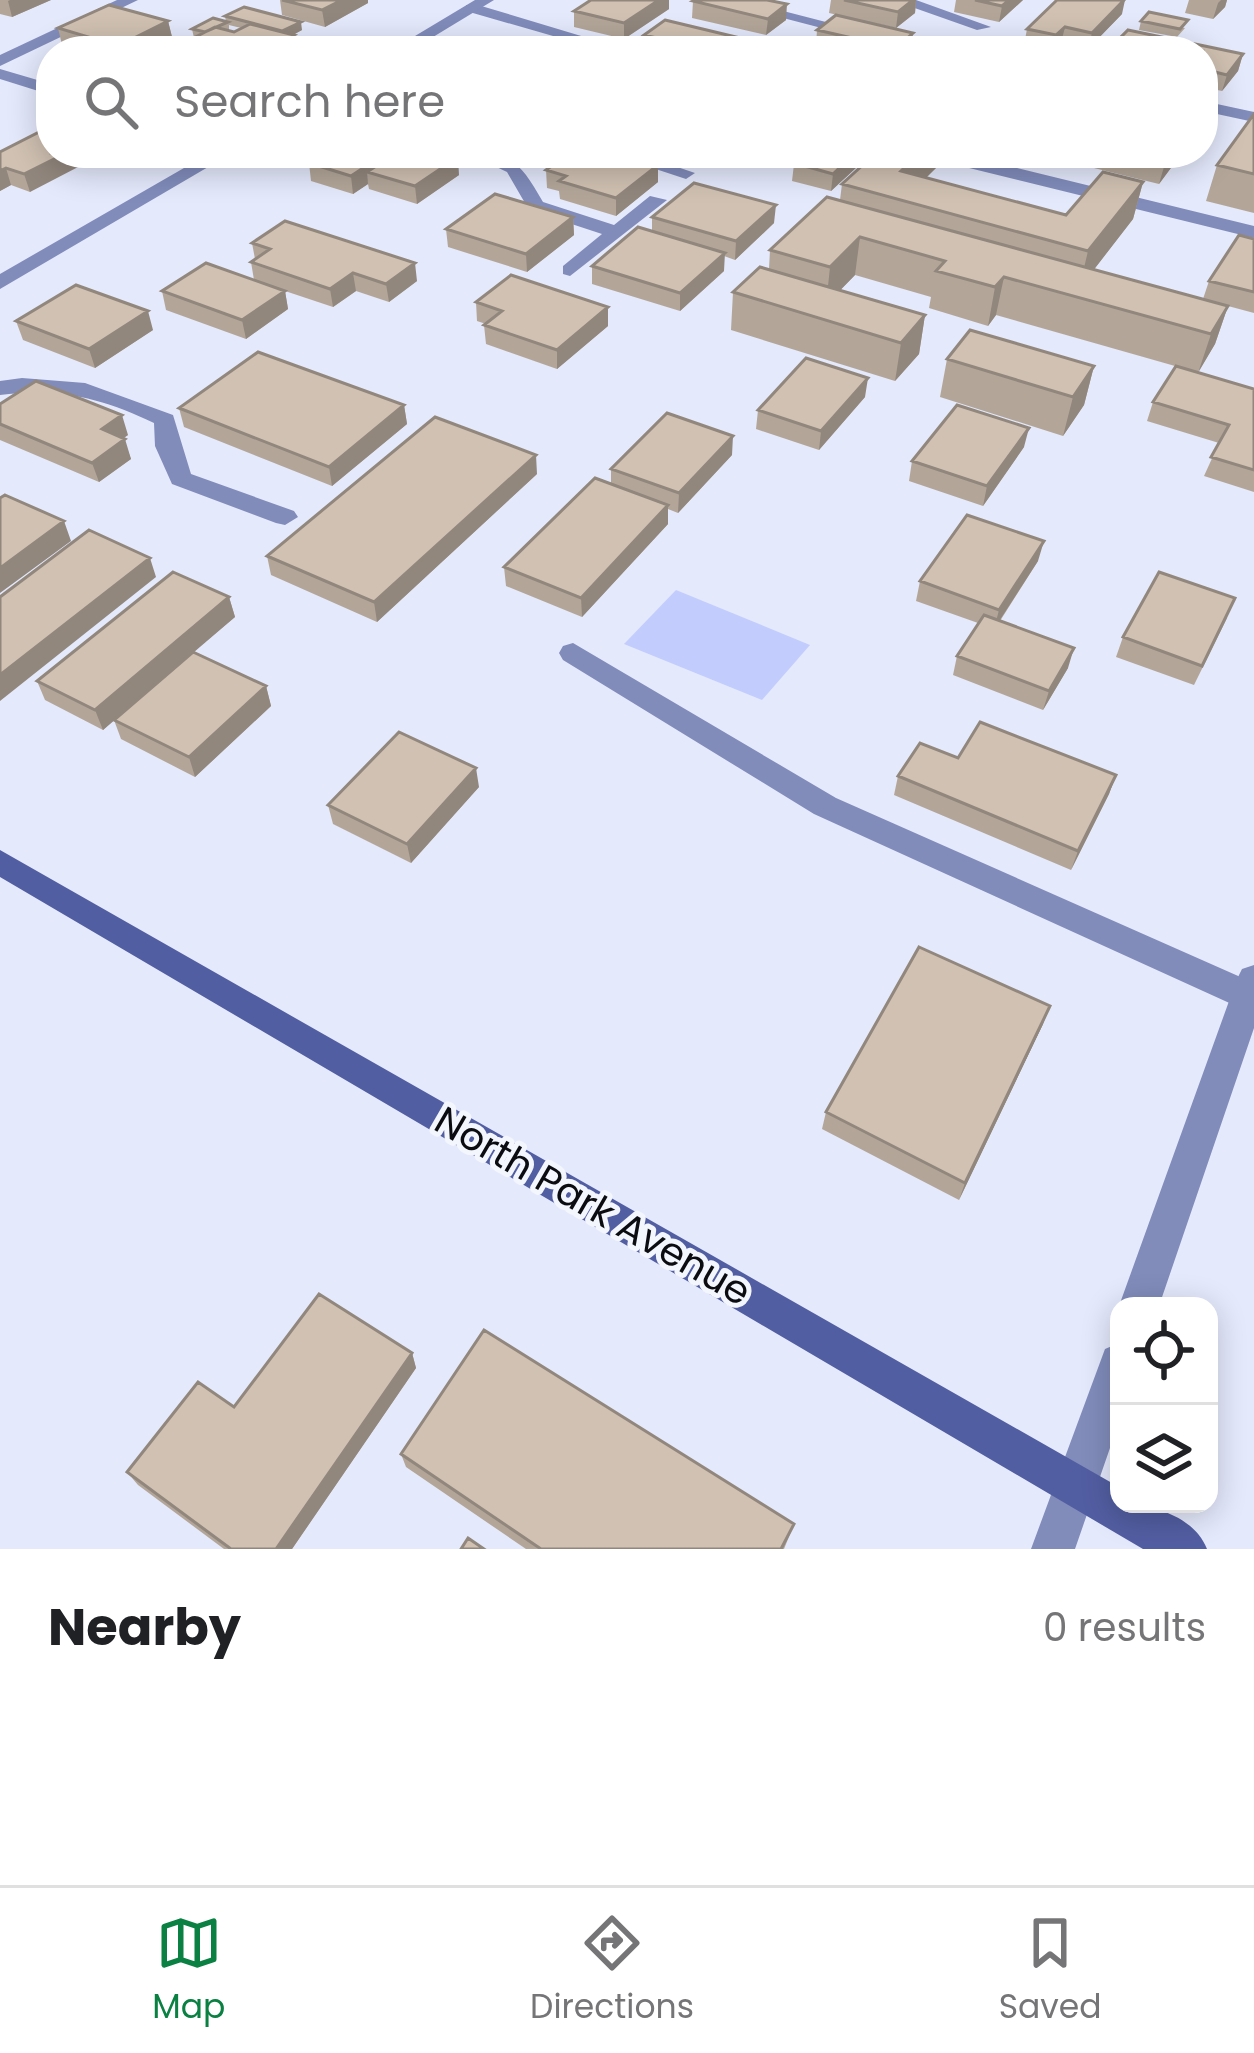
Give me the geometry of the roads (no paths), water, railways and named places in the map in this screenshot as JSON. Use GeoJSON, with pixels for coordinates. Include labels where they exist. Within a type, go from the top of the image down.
{"type":"FeatureCollection","features":[{"type":"Feature","properties":{"kind":"street"},"geometry":{"type":"LineString","coordinates":[[55,36],[130,0]]}},
{"type":"Feature","properties":{"kind":"street"},"geometry":{"type":"LineString","coordinates":[[722,0],[869,36]]}},
{"type":"Feature","properties":{"kind":"street"},"geometry":{"type":"LineString","coordinates":[[900,0],[983,28]]}},
{"type":"Feature","properties":{"kind":"street"},"geometry":{"type":"LineString","coordinates":[[424,36],[479,4],[577,36]]}},
{"type":"Feature","properties":{"kind":"street"},"geometry":{"type":"LineString","coordinates":[[0,62],[36,45]]}},
{"type":"Feature","properties":{"kind":"street"},"geometry":{"type":"LineString","coordinates":[[0,74],[36,85]]}},
{"type":"Feature","properties":{"kind":"street"},"geometry":{"type":"LineString","coordinates":[[1218,109],[1254,117]]}},
{"type":"Feature","properties":{"kind":"street"},"geometry":{"type":"LineString","coordinates":[[0,283],[197,168]]}},
{"type":"Feature","properties":{"kind":"street"},"geometry":{"type":"LineString","coordinates":[[514,168],[536,206],[615,232]]}},
{"type":"Feature","properties":{"kind":"street"},"geometry":{"type":"LineString","coordinates":[[668,168],[686,173]]}},
{"type":"Feature","properties":{"kind":"street"},"geometry":{"type":"LineString","coordinates":[[993,168],[1254,232]]}},
{"type":"Feature","properties":{"kind":"street"},"geometry":{"type":"LineString","coordinates":[[570,270],[656,200]]}},
{"type":"Feature","properties":{"kind":"street"},"geometry":{"type":"LineString","coordinates":[[0,388],[65,382],[142,408],[165,420],[167,446],[181,479],[285,517]]}},
{"type":"Feature","properties":{"kind":"street"},"geometry":{"type":"LineString","coordinates":[[573,653],[825,806],[1251,988],[1142,1297]]}},
{"type":"Feature","properties":{"kind":"street","name":"North Park Avenue"},"geometry":{"type":"LineString","coordinates":[[0,862],[1185,1549]]}},
{"type":"Feature","properties":{"kind":"street"},"geometry":{"type":"LineString","coordinates":[[1053,1549],[1110,1389]]}}]}
